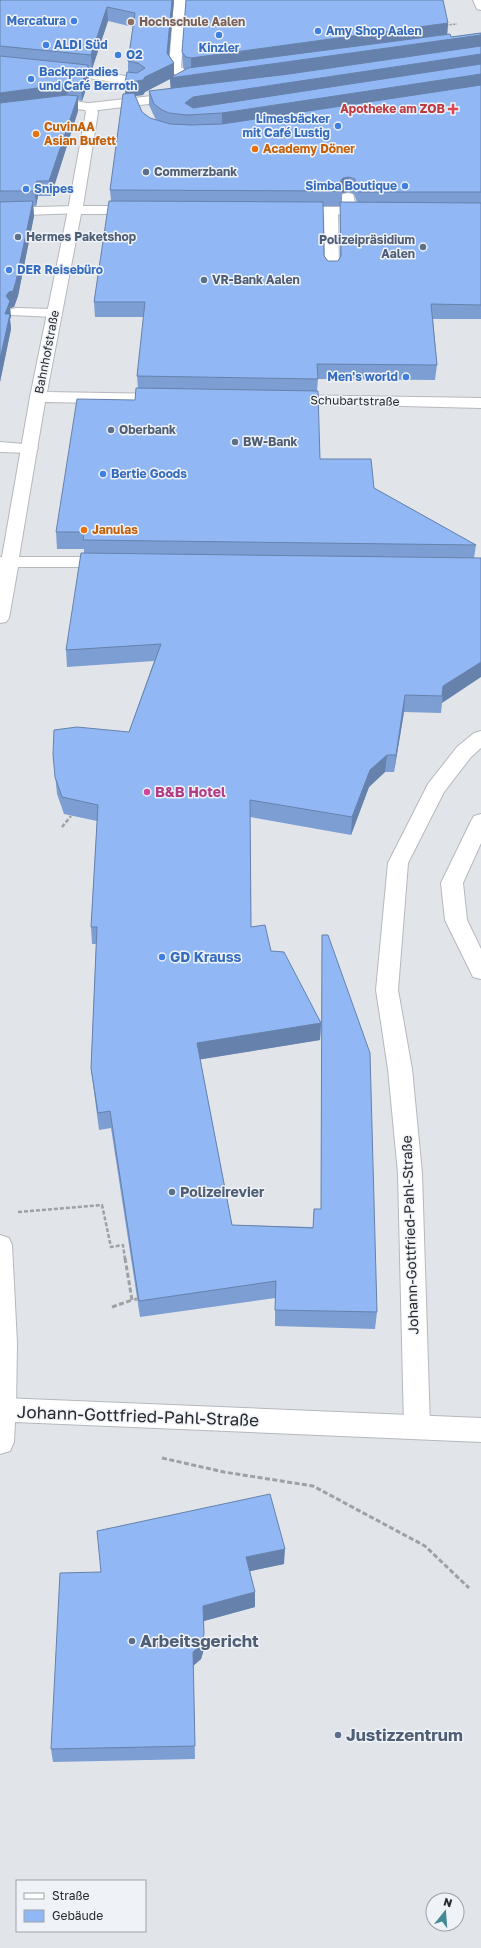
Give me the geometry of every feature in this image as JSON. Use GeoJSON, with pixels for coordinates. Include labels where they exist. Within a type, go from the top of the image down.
{"type":"FeatureCollection","features":[{"type":"Feature","properties":{"kind":"street"},"geometry":{"type":"LineString","coordinates":[[180,0],[175,67],[177,73],[185,77],[195,78],[221,74]]}},
{"type":"Feature","properties":{"kind":"street"},"geometry":{"type":"LineString","coordinates":[[479,0],[481,7]]}},
{"type":"Feature","properties":{"kind":"street"},"geometry":{"type":"LineString","coordinates":[[0,65],[37,66],[88,72],[138,82]]}},
{"type":"Feature","properties":{"kind":"street"},"geometry":{"type":"LineString","coordinates":[[140,101],[185,77]]}},
{"type":"Feature","properties":{"kind":"street"},"geometry":{"type":"LineString","coordinates":[[0,112],[68,104],[90,107],[187,96]]}},
{"type":"Feature","properties":{"kind":"street"},"geometry":{"type":"LineString","coordinates":[[140,101],[146,115]]}},
{"type":"Feature","properties":{"kind":"street","name":"Bahnhofstraße"},"geometry":{"type":"LineString","coordinates":[[0,618],[5,561],[30,448],[38,397],[75,210],[92,112],[90,107]]}},
{"type":"Feature","properties":{"kind":"street"},"geometry":{"type":"LineString","coordinates":[[348,197],[350,211]]}},
{"type":"Feature","properties":{"kind":"street"},"geometry":{"type":"LineString","coordinates":[[0,212],[153,210]]}},
{"type":"Feature","properties":{"kind":"street"},"geometry":{"type":"LineString","coordinates":[[277,210],[381,211]]}},
{"type":"Feature","properties":{"kind":"street"},"geometry":{"type":"LineString","coordinates":[[331,211],[332,271]]}},
{"type":"Feature","properties":{"kind":"street"},"geometry":{"type":"LineString","coordinates":[[16,312],[54,313]]}},
{"type":"Feature","properties":{"kind":"street"},"geometry":{"type":"LineString","coordinates":[[38,397],[181,399]]}},
{"type":"Feature","properties":{"kind":"street","name":"Schubartstraße"},"geometry":{"type":"LineString","coordinates":[[275,400],[481,403]]}},
{"type":"Feature","properties":{"kind":"street"},"geometry":{"type":"LineString","coordinates":[[0,447],[30,448]]}},
{"type":"Feature","properties":{"kind":"street"},"geometry":{"type":"LineString","coordinates":[[5,561],[130,563]]}},
{"type":"Feature","properties":{"kind":"street","name":"Johann-Gottfried-Pahl-Straße"},"geometry":{"type":"LineString","coordinates":[[417,1426],[410,1173],[400,1069],[387,990],[398,863],[435,789],[464,752],[481,737]]}},
{"type":"Feature","properties":{"kind":"street"},"geometry":{"type":"LineString","coordinates":[[481,820],[452,883],[456,920],[481,971]]}},
{"type":"Feature","properties":{"kind":"street"},"geometry":{"type":"LineString","coordinates":[[0,1245],[4,1343],[3,1410],[0,1442]]}},
{"type":"Feature","properties":{"kind":"street","name":"Johann-Gottfried-Pahl-Straße"},"geometry":{"type":"LineString","coordinates":[[3,1410],[417,1426],[481,1430]]}},
{"type":"Feature","properties":{"kind":"path"},"geometry":{"type":"LineString","coordinates":[[62,827],[71,816]]}},
{"type":"Feature","properties":{"kind":"path"},"geometry":{"type":"LineString","coordinates":[[15,1212],[102,1205],[111,1247],[123,1245],[132,1300]]}},
{"type":"Feature","properties":{"kind":"path"},"geometry":{"type":"LineString","coordinates":[[112,1307],[137,1299]]}},
{"type":"Feature","properties":{"kind":"path"},"geometry":{"type":"LineString","coordinates":[[155,1456],[224,1472],[313,1486],[425,1546],[469,1588]]}},
{"type":"Feature","properties":{"kind":"building","name":"Mercatura"},"geometry":{"type":"Polygon","coordinates":[[[0,0],[172,0],[167,53],[174,63],[145,77],[143,80],[125,83],[127,72],[137,73],[145,68],[138,63],[128,61],[135,13],[107,7],[91,55],[0,46],[0,0]]]}},
{"type":"Feature","properties":{"kind":"building"},"geometry":{"type":"Polygon","coordinates":[[[186,0],[443,0],[448,23],[191,58],[186,57],[182,52],[186,0]]]}},
{"type":"Feature","properties":{"kind":"building"},"geometry":{"type":"Polygon","coordinates":[[[481,33],[481,35],[170,78],[188,68],[450,34],[451,37],[481,33]]]}},
{"type":"Feature","properties":{"kind":"building"},"geometry":{"type":"Polygon","coordinates":[[[481,46],[481,54],[193,97],[185,103],[193,108],[481,64],[481,74],[222,113],[187,115],[169,113],[154,104],[149,91],[289,74],[481,46]]]}},
{"type":"Feature","properties":{"kind":"building"},"geometry":{"type":"Polygon","coordinates":[[[0,56],[88,65],[81,86],[67,84],[0,93],[0,56]]]}},
{"type":"Feature","properties":{"kind":"building"},"geometry":{"type":"Polygon","coordinates":[[[481,85],[481,192],[358,192],[355,179],[349,177],[343,178],[340,182],[342,191],[110,190],[123,94],[134,93],[142,112],[150,118],[170,124],[192,125],[222,124],[481,85]]]}},
{"type":"Feature","properties":{"kind":"building"},"geometry":{"type":"Polygon","coordinates":[[[67,95],[78,96],[49,181],[37,181],[35,191],[0,191],[0,103],[67,95]]]}},
{"type":"Feature","properties":{"kind":"building"},"geometry":{"type":"Polygon","coordinates":[[[33,201],[16,281],[13,291],[9,292],[6,296],[10,301],[5,314],[10,314],[0,359],[0,202],[33,201]]]}},
{"type":"Feature","properties":{"kind":"building"},"geometry":{"type":"Polygon","coordinates":[[[109,201],[323,202],[324,256],[328,261],[338,261],[341,256],[340,202],[481,203],[481,305],[431,304],[437,365],[317,364],[318,379],[137,376],[145,302],[94,302],[109,201]]]}},
{"type":"Feature","properties":{"kind":"building"},"geometry":{"type":"Polygon","coordinates":[[[136,388],[318,391],[320,459],[371,459],[374,488],[476,545],[83,540],[84,532],[56,532],[77,399],[135,400],[136,388]]]}},
{"type":"Feature","properties":{"kind":"building"},"geometry":{"type":"Polygon","coordinates":[[[81,553],[481,558],[481,662],[443,686],[442,696],[405,695],[396,755],[387,755],[370,770],[352,817],[250,800],[251,927],[265,925],[271,951],[284,952],[321,1023],[197,1043],[232,1225],[313,1228],[314,1209],[321,1209],[322,935],[328,935],[370,1053],[377,1312],[275,1310],[276,1281],[139,1301],[110,1111],[98,1113],[91,1068],[97,927],[91,927],[98,805],[62,797],[55,777],[53,754],[54,730],[77,727],[129,732],[161,644],[66,650],[81,553]]]}},
{"type":"Feature","properties":{"kind":"building","name":"Arbeitsgericht"},"geometry":{"type":"Polygon","coordinates":[[[270,1494],[285,1549],[246,1557],[255,1592],[203,1606],[204,1634],[201,1645],[193,1652],[195,1746],[51,1749],[60,1573],[101,1572],[97,1531],[270,1494]]]}},
{"type":"Feature","properties":{"kind":"place","name":"Mercatura"},"geometry":{"type":"Point","coordinates":[74,21]}},
{"type":"Feature","properties":{"kind":"place","name":"Hochschule Aalen"},"geometry":{"type":"Point","coordinates":[131,22]}},
{"type":"Feature","properties":{"kind":"place","name":"Amy Shop Aalen"},"geometry":{"type":"Point","coordinates":[318,31]}},
{"type":"Feature","properties":{"kind":"place","name":"Kinzler"},"geometry":{"type":"Point","coordinates":[219,35]}},
{"type":"Feature","properties":{"kind":"place","name":"ALDI Süd"},"geometry":{"type":"Point","coordinates":[46,45]}},
{"type":"Feature","properties":{"kind":"place","name":"O2"},"geometry":{"type":"Point","coordinates":[118,55]}},
{"type":"Feature","properties":{"kind":"place","name":"Backparadies und Café Berroth"},"geometry":{"type":"Point","coordinates":[31,79]}},
{"type":"Feature","properties":{"kind":"place","name":"Apotheke am ZOB"},"geometry":{"type":"Point","coordinates":[453,109]}},
{"type":"Feature","properties":{"kind":"place","name":"Limesbäcker mit Café Lustig"},"geometry":{"type":"Point","coordinates":[338,126]}},
{"type":"Feature","properties":{"kind":"place","name":"CuvinAA Asian Bufett"},"geometry":{"type":"Point","coordinates":[36,134]}},
{"type":"Feature","properties":{"kind":"place","name":"Academy Döner"},"geometry":{"type":"Point","coordinates":[255,149]}},
{"type":"Feature","properties":{"kind":"place","name":"Commerzbank"},"geometry":{"type":"Point","coordinates":[146,172]}},
{"type":"Feature","properties":{"kind":"place","name":"Simba Boutique"},"geometry":{"type":"Point","coordinates":[405,186]}},
{"type":"Feature","properties":{"kind":"place","name":"Snipes"},"geometry":{"type":"Point","coordinates":[26,189]}},
{"type":"Feature","properties":{"kind":"place","name":"Hermes Paketshop"},"geometry":{"type":"Point","coordinates":[18,237]}},
{"type":"Feature","properties":{"kind":"place","name":"Polizeipräsidium Aalen"},"geometry":{"type":"Point","coordinates":[423,247]}},
{"type":"Feature","properties":{"kind":"place","name":"DER Reisebüro"},"geometry":{"type":"Point","coordinates":[9,270]}},
{"type":"Feature","properties":{"kind":"place","name":"VR-Bank Aalen"},"geometry":{"type":"Point","coordinates":[204,280]}},
{"type":"Feature","properties":{"kind":"place","name":"Men's world"},"geometry":{"type":"Point","coordinates":[406,377]}},
{"type":"Feature","properties":{"kind":"place","name":"Oberbank"},"geometry":{"type":"Point","coordinates":[111,430]}},
{"type":"Feature","properties":{"kind":"place","name":"BW-Bank"},"geometry":{"type":"Point","coordinates":[235,442]}},
{"type":"Feature","properties":{"kind":"place","name":"Bertie Goods"},"geometry":{"type":"Point","coordinates":[103,474]}},
{"type":"Feature","properties":{"kind":"place","name":"Janulas"},"geometry":{"type":"Point","coordinates":[84,530]}},
{"type":"Feature","properties":{"kind":"place","name":"B&B Hotel"},"geometry":{"type":"Point","coordinates":[147,792]}},
{"type":"Feature","properties":{"kind":"place","name":"GD Krauss"},"geometry":{"type":"Point","coordinates":[162,957]}},
{"type":"Feature","properties":{"kind":"place","name":"Polizeirevier"},"geometry":{"type":"Point","coordinates":[172,1192]}},
{"type":"Feature","properties":{"kind":"place","name":"Arbeitsgericht"},"geometry":{"type":"Point","coordinates":[132,1641]}},
{"type":"Feature","properties":{"kind":"place","name":"Justizzentrum"},"geometry":{"type":"Point","coordinates":[338,1735]}}]}
